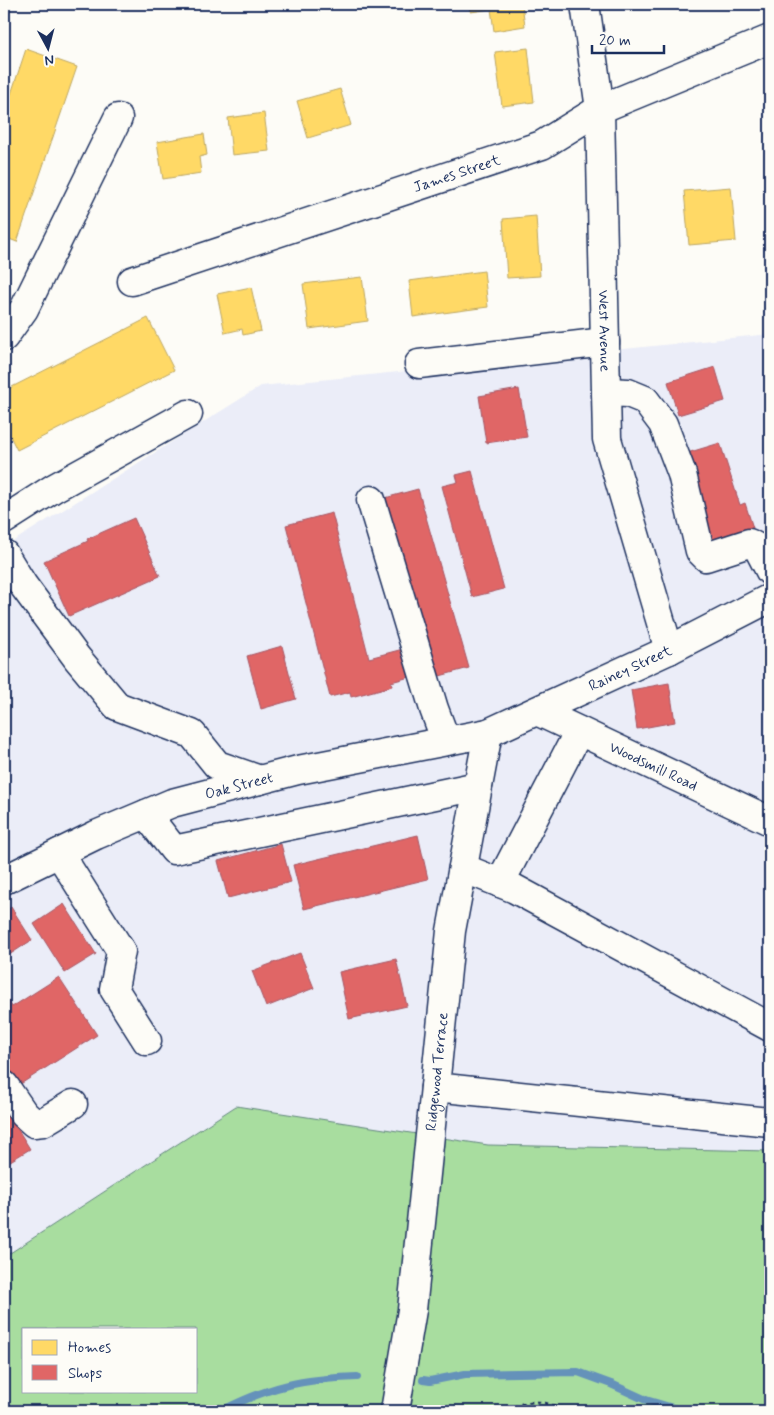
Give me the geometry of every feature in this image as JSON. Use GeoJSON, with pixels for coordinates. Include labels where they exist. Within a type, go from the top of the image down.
{"type":"FeatureCollection","features":[{"type":"Feature","properties":{"kind":"street","name":"West Avenue"},"geometry":{"type":"LineString","coordinates":[[585,4],[600,109],[607,439],[669,650]]}},
{"type":"Feature","properties":{"kind":"street","name":"James Street"},"geometry":{"type":"LineString","coordinates":[[132,281],[542,145],[600,109],[770,39]]}},
{"type":"Feature","properties":{"kind":"street"},"geometry":{"type":"LineString","coordinates":[[4,337],[24,309],[118,118]]}},
{"type":"Feature","properties":{"kind":"street"},"geometry":{"type":"LineString","coordinates":[[420,364],[605,342]]}},
{"type":"Feature","properties":{"kind":"street"},"geometry":{"type":"LineString","coordinates":[[606,392],[628,393],[645,400],[664,424],[682,474],[700,551],[706,557],[748,543],[758,548],[770,571]]}},
{"type":"Feature","properties":{"kind":"street"},"geometry":{"type":"LineString","coordinates":[[4,520],[54,488],[188,414]]}},
{"type":"Feature","properties":{"kind":"street"},"geometry":{"type":"LineString","coordinates":[[371,500],[434,709],[446,741]]}},
{"type":"Feature","properties":{"kind":"street"},"geometry":{"type":"LineString","coordinates":[[4,554],[23,585],[77,658],[117,706],[192,734],[217,765],[260,780]]}},
{"type":"Feature","properties":{"kind":"street","name":"Rainey Street"},"geometry":{"type":"LineString","coordinates":[[488,733],[669,650],[770,598]]}},
{"type":"Feature","properties":{"kind":"street","name":"Woodsmill Road"},"geometry":{"type":"LineString","coordinates":[[537,711],[770,821]]}},
{"type":"Feature","properties":{"kind":"street"},"geometry":{"type":"LineString","coordinates":[[500,883],[579,731]]}},
{"type":"Feature","properties":{"kind":"street","name":"Oak Street"},"geometry":{"type":"LineString","coordinates":[[4,880],[96,835],[172,803],[298,770],[488,733]]}},
{"type":"Feature","properties":{"kind":"street","name":"Ridgewood Terrace"},"geometry":{"type":"LineString","coordinates":[[395,1411],[412,1310],[451,931],[488,733]]}},
{"type":"Feature","properties":{"kind":"street"},"geometry":{"type":"LineString","coordinates":[[146,814],[174,850],[478,786]]}},
{"type":"Feature","properties":{"kind":"street"},"geometry":{"type":"LineString","coordinates":[[59,853],[121,951],[114,990],[147,1041]]}},
{"type":"Feature","properties":{"kind":"street"},"geometry":{"type":"LineString","coordinates":[[463,868],[515,888],[770,1027]]}},
{"type":"Feature","properties":{"kind":"street"},"geometry":{"type":"LineString","coordinates":[[4,1085],[24,1114],[34,1123],[43,1122],[73,1104]]}},
{"type":"Feature","properties":{"kind":"street"},"geometry":{"type":"LineString","coordinates":[[435,1087],[770,1122]]}},
{"type":"Feature","properties":{"kind":"path"},"geometry":{"type":"LineString","coordinates":[[506,1411],[527,1402],[536,1401],[568,1411]]}},
{"type":"Feature","properties":{"kind":"shaded area"},"geometry":{"type":"Polygon","coordinates":[[[770,334],[770,1151],[488,1145],[236,1106],[4,1257],[4,547],[261,386],[770,334]]]}},
{"type":"Feature","properties":{"kind":"green space"},"geometry":{"type":"Polygon","coordinates":[[[236,1106],[488,1145],[770,1151],[770,1411],[4,1411],[4,1257],[236,1106]]]}},
{"type":"Feature","properties":{"kind":"building: Homes"},"geometry":{"type":"Polygon","coordinates":[[[470,4],[522,4],[525,26],[494,31],[491,9],[471,12],[470,4]]]}},
{"type":"Feature","properties":{"kind":"building: Homes"},"geometry":{"type":"Polygon","coordinates":[[[528,48],[534,102],[502,106],[495,52],[528,48]]]}},
{"type":"Feature","properties":{"kind":"building: Homes"},"geometry":{"type":"Polygon","coordinates":[[[26,49],[77,67],[17,242],[4,237],[4,115],[26,49]]]}},
{"type":"Feature","properties":{"kind":"building: Homes"},"geometry":{"type":"Polygon","coordinates":[[[340,89],[351,125],[308,138],[297,101],[340,89]]]}},
{"type":"Feature","properties":{"kind":"building: Homes"},"geometry":{"type":"Polygon","coordinates":[[[264,113],[269,151],[232,155],[228,118],[264,113]]]}},
{"type":"Feature","properties":{"kind":"building: Homes"},"geometry":{"type":"Polygon","coordinates":[[[204,134],[207,155],[199,157],[201,173],[163,179],[157,142],[204,134]]]}},
{"type":"Feature","properties":{"kind":"building: Homes"},"geometry":{"type":"Polygon","coordinates":[[[731,187],[736,241],[689,245],[684,191],[731,187]]]}},
{"type":"Feature","properties":{"kind":"building: Homes"},"geometry":{"type":"Polygon","coordinates":[[[536,216],[540,276],[507,278],[503,219],[536,216]]]}},
{"type":"Feature","properties":{"kind":"building: Homes"},"geometry":{"type":"Polygon","coordinates":[[[484,271],[488,307],[413,317],[409,281],[484,271]]]}},
{"type":"Feature","properties":{"kind":"building: Homes"},"geometry":{"type":"Polygon","coordinates":[[[362,277],[368,321],[309,329],[303,284],[362,277]]]}},
{"type":"Feature","properties":{"kind":"building: Homes"},"geometry":{"type":"Polygon","coordinates":[[[251,287],[261,331],[243,335],[242,329],[225,333],[217,294],[251,287]]]}},
{"type":"Feature","properties":{"kind":"building: Homes"},"geometry":{"type":"Polygon","coordinates":[[[148,318],[174,370],[17,450],[4,424],[4,391],[148,318]]]}},
{"type":"Feature","properties":{"kind":"building: Shops"},"geometry":{"type":"Polygon","coordinates":[[[715,367],[725,401],[678,415],[668,382],[715,367]]]}},
{"type":"Feature","properties":{"kind":"building: Shops"},"geometry":{"type":"Polygon","coordinates":[[[519,389],[527,437],[486,443],[479,396],[519,389]]]}},
{"type":"Feature","properties":{"kind":"building: Shops"},"geometry":{"type":"Polygon","coordinates":[[[720,443],[740,505],[745,503],[753,528],[709,542],[701,518],[706,516],[687,453],[720,443]]]}},
{"type":"Feature","properties":{"kind":"building: Shops"},"geometry":{"type":"Polygon","coordinates":[[[472,471],[504,589],[472,597],[442,486],[458,482],[456,475],[472,471]]]}},
{"type":"Feature","properties":{"kind":"building: Shops"},"geometry":{"type":"Polygon","coordinates":[[[418,489],[469,668],[436,677],[385,498],[418,489]]]}},
{"type":"Feature","properties":{"kind":"building: Shops"},"geometry":{"type":"Polygon","coordinates":[[[332,513],[369,658],[403,649],[410,677],[391,682],[392,686],[351,697],[350,692],[330,697],[286,525],[332,513]]]}},
{"type":"Feature","properties":{"kind":"building: Shops"},"geometry":{"type":"Polygon","coordinates":[[[134,518],[160,576],[69,616],[44,561],[134,518]]]}},
{"type":"Feature","properties":{"kind":"building: Shops"},"geometry":{"type":"Polygon","coordinates":[[[282,646],[296,699],[261,709],[247,656],[282,646]]]}},
{"type":"Feature","properties":{"kind":"building: Shops"},"geometry":{"type":"Polygon","coordinates":[[[669,683],[675,722],[637,729],[631,690],[669,683]]]}},
{"type":"Feature","properties":{"kind":"building: Shops"},"geometry":{"type":"Polygon","coordinates":[[[418,835],[428,879],[304,909],[293,865],[418,835]]]}},
{"type":"Feature","properties":{"kind":"building: Shops"},"geometry":{"type":"Polygon","coordinates":[[[281,844],[291,882],[228,898],[218,861],[281,844]]]}},
{"type":"Feature","properties":{"kind":"building: Shops"},"geometry":{"type":"Polygon","coordinates":[[[64,904],[96,954],[65,973],[34,924],[64,904]]]}},
{"type":"Feature","properties":{"kind":"building: Shops"},"geometry":{"type":"Polygon","coordinates":[[[11,907],[32,940],[6,957],[4,954],[4,912],[11,907]]]}},
{"type":"Feature","properties":{"kind":"building: Shops"},"geometry":{"type":"Polygon","coordinates":[[[300,953],[314,988],[266,1007],[252,971],[300,953]]]}},
{"type":"Feature","properties":{"kind":"building: Shops"},"geometry":{"type":"Polygon","coordinates":[[[396,959],[407,1006],[349,1019],[339,972],[396,959]]]}},
{"type":"Feature","properties":{"kind":"building: Shops"},"geometry":{"type":"Polygon","coordinates":[[[59,977],[97,1035],[19,1085],[4,1062],[4,993],[12,1007],[59,977]]]}},
{"type":"Feature","properties":{"kind":"building: Shops"},"geometry":{"type":"Polygon","coordinates":[[[4,1107],[30,1149],[7,1163],[4,1159],[4,1107]]]}},
{"type":"Feature","properties":{"kind":"waterway"},"geometry":{"type":"LineString","coordinates":[[423,1380],[430,1381],[465,1374],[578,1372],[646,1400],[683,1411]]}},
{"type":"Feature","properties":{"kind":"waterway"},"geometry":{"type":"LineString","coordinates":[[221,1411],[255,1395],[287,1385],[357,1377]]}}]}
